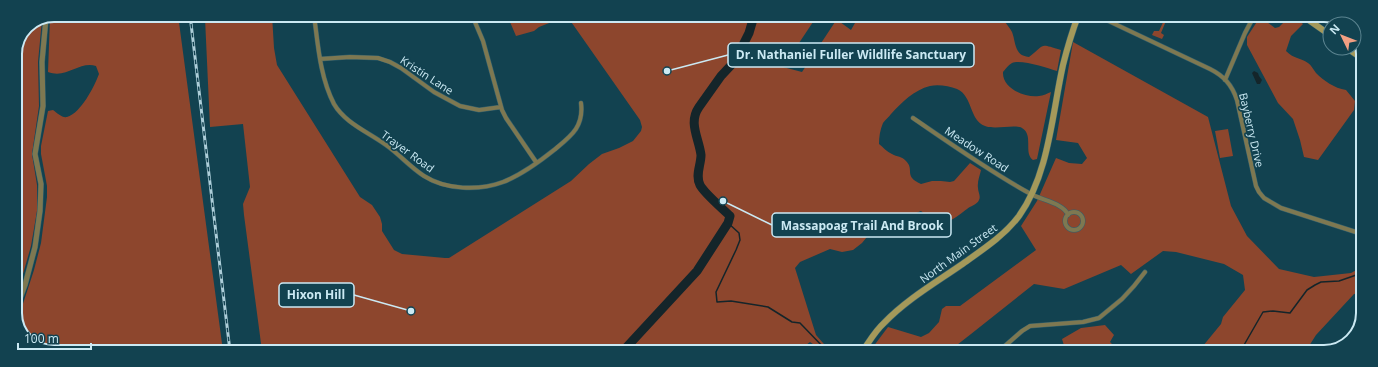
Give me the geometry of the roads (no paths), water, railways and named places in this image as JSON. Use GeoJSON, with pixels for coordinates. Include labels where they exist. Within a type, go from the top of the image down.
{"type":"FeatureCollection","features":[{"type":"Feature","properties":{"kind":"main road","name":"North Main Street"},"geometry":{"type":"LineString","coordinates":[[867,345],[876,332],[898,310],[986,248],[1003,233],[1019,215],[1036,185],[1047,147],[1063,65],[1076,22]]}},
{"type":"Feature","properties":{"kind":"main road"},"geometry":{"type":"LineString","coordinates":[[1311,22],[1322,30]]}},
{"type":"Feature","properties":{"kind":"street","name":"Trayer Road"},"geometry":{"type":"LineString","coordinates":[[315,22],[320,58],[327,86],[335,104],[342,114],[353,124],[393,150],[423,175],[444,185],[471,188],[490,186],[514,177],[568,139],[576,130],[581,120],[580,103]]}},
{"type":"Feature","properties":{"kind":"street"},"geometry":{"type":"LineString","coordinates":[[475,22],[483,41],[501,107],[506,118],[536,162]]}},
{"type":"Feature","properties":{"kind":"street","name":"Bayberry Drive"},"geometry":{"type":"LineString","coordinates":[[1111,22],[1210,69],[1226,80],[1232,87],[1236,98],[1254,178],[1257,189],[1261,195],[1284,209],[1356,232]]}},
{"type":"Feature","properties":{"kind":"street"},"geometry":{"type":"LineString","coordinates":[[1226,80],[1251,22]]}},
{"type":"Feature","properties":{"kind":"street"},"geometry":{"type":"LineString","coordinates":[[22,291],[31,264],[37,238],[40,211],[41,184],[35,154],[42,111],[42,69],[45,23]]}},
{"type":"Feature","properties":{"kind":"street","name":"Kristin Lane"},"geometry":{"type":"LineString","coordinates":[[320,58],[378,58],[401,68],[434,92],[460,106],[479,110],[501,107]]}},
{"type":"Feature","properties":{"kind":"street","name":"Meadow Road"},"geometry":{"type":"LineString","coordinates":[[913,118],[967,155],[1031,195],[1063,208],[1068,215]]}},
{"type":"Feature","properties":{"kind":"street"},"geometry":{"type":"LineString","coordinates":[[1076,213],[1081,215],[1083,223],[1080,228],[1076,230],[1068,227],[1066,220],[1068,215],[1076,213]]}},
{"type":"Feature","properties":{"kind":"street"},"geometry":{"type":"LineString","coordinates":[[1006,345],[1030,326],[1082,322],[1099,318],[1119,302],[1145,272]]}},
{"type":"Feature","properties":{"kind":"waterway"},"geometry":{"type":"LineString","coordinates":[[629,345],[697,271],[728,223],[730,216],[705,192],[700,185],[698,174],[701,155],[695,131],[694,119],[699,107],[721,76],[735,61],[749,33],[752,22]]}},
{"type":"Feature","properties":{"kind":"waterway"},"geometry":{"type":"LineString","coordinates":[[728,223],[739,233],[740,240],[716,292],[717,302],[731,301],[768,307],[792,322],[800,323],[821,345]]}},
{"type":"Feature","properties":{"kind":"waterway"},"geometry":{"type":"LineString","coordinates":[[1244,345],[1263,312],[1273,311],[1290,313],[1307,290],[1315,285],[1321,282],[1339,281],[1356,275]]}},
{"type":"Feature","properties":{"kind":"railway"},"geometry":{"type":"LineString","coordinates":[[191,22],[229,345]]}},
{"type":"Feature","properties":{"kind":"place","name":"Dr. Nathaniel Fuller Wildlife Sanctuary"},"geometry":{"type":"Point","coordinates":[667,71]}},
{"type":"Feature","properties":{"kind":"place","name":"Massapoag Trail And Brook"},"geometry":{"type":"Point","coordinates":[723,201]}},
{"type":"Feature","properties":{"kind":"place","name":"Hixon Hill"},"geometry":{"type":"Point","coordinates":[411,311]}}]}
